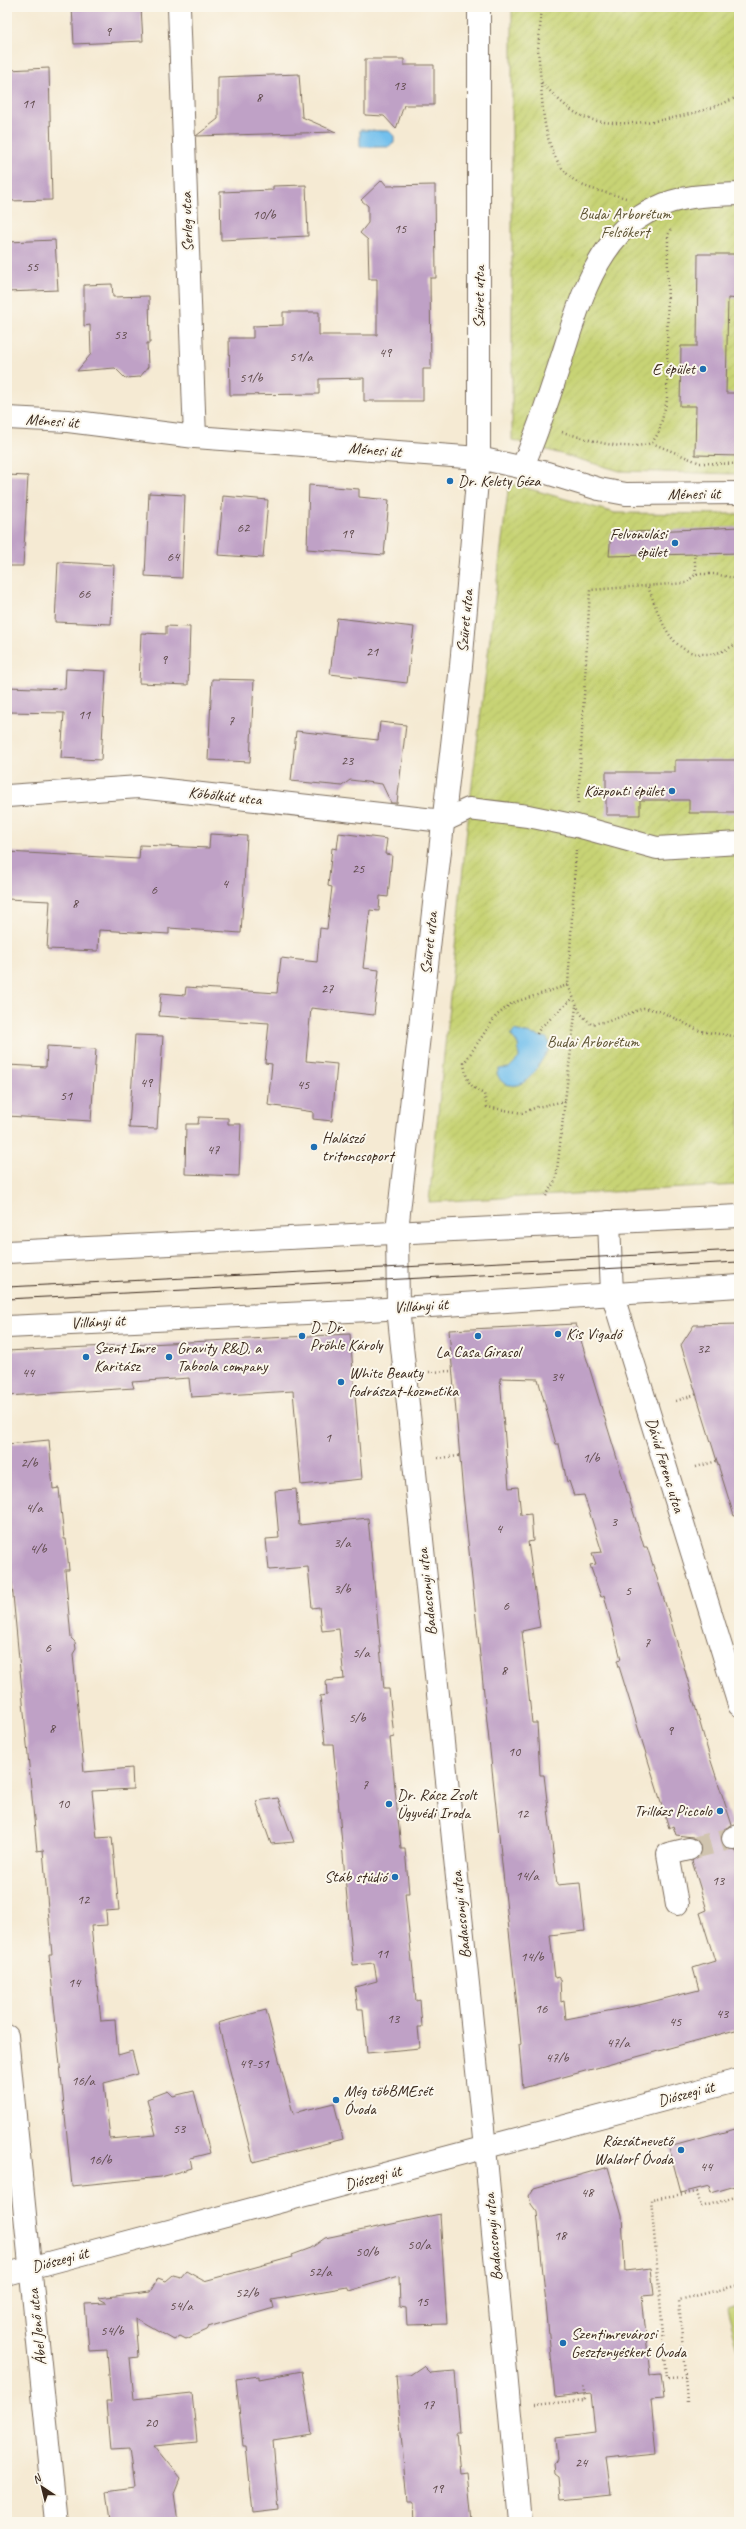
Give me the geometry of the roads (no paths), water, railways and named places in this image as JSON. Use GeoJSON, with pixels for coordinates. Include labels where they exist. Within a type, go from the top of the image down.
{"type":"FeatureCollection","features":[{"type":"Feature","properties":{"kind":"street","name":"Serleg utca"},"geometry":{"type":"LineString","coordinates":[[178,7],[195,437]]}},
{"type":"Feature","properties":{"kind":"street","name":"Szüret utca"},"geometry":{"type":"LineString","coordinates":[[398,1308],[397,1231],[461,666],[479,458],[479,7]]}},
{"type":"Feature","properties":{"kind":"street"},"geometry":{"type":"LineString","coordinates":[[522,468],[540,425],[580,301],[598,262],[622,231],[656,207],[681,199],[708,195],[739,194]]}},
{"type":"Feature","properties":{"kind":"street","name":"Ménesi út"},"geometry":{"type":"LineString","coordinates":[[7,418],[68,421],[195,437],[479,458],[522,468],[598,490],[626,494],[739,493]]}},
{"type":"Feature","properties":{"kind":"street","name":"Köbölkút utca"},"geometry":{"type":"LineString","coordinates":[[7,796],[139,786],[443,821]]}},
{"type":"Feature","properties":{"kind":"street"},"geometry":{"type":"LineString","coordinates":[[443,821],[469,809],[528,816],[577,826],[657,848],[739,843]]}},
{"type":"Feature","properties":{"kind":"street"},"geometry":{"type":"LineString","coordinates":[[7,1252],[397,1231],[739,1216]]}},
{"type":"Feature","properties":{"kind":"street","name":"Dávid Ferenc utca"},"geometry":{"type":"LineString","coordinates":[[609,1222],[612,1293],[739,1705]]}},
{"type":"Feature","properties":{"kind":"street","name":"Villányi út"},"geometry":{"type":"LineString","coordinates":[[7,1327],[398,1308],[739,1286]]}},
{"type":"Feature","properties":{"kind":"street","name":"Badacsonyi utca"},"geometry":{"type":"LineString","coordinates":[[398,1308],[485,2148],[520,2522]]}},
{"type":"Feature","properties":{"kind":"street"},"geometry":{"type":"LineString","coordinates":[[677,1904],[668,1854],[689,1849]]}},
{"type":"Feature","properties":{"kind":"street","name":"Ábel Jenő utca"},"geometry":{"type":"LineString","coordinates":[[7,2036],[56,2522]]}},
{"type":"Feature","properties":{"kind":"street","name":"Diószegi út"},"geometry":{"type":"LineString","coordinates":[[7,2274],[739,2080]]}},
{"type":"Feature","properties":{"kind":"water"},"geometry":{"type":"Polygon","coordinates":[[[360,130],[389,131],[394,136],[394,143],[388,147],[360,147],[360,130]]]}},
{"type":"Feature","properties":{"kind":"water"},"geometry":{"type":"Polygon","coordinates":[[[514,1030],[547,1038],[551,1047],[529,1078],[523,1083],[510,1085],[505,1084],[497,1073],[499,1069],[509,1068],[519,1058],[518,1044],[511,1035],[514,1030]]]}},
{"type":"Feature","properties":{"kind":"tunnel"},"geometry":{"type":"LineString","coordinates":[[689,1849],[733,1838]]}},
{"type":"Feature","properties":{"kind":"tram line"},"geometry":{"type":"LineString","coordinates":[[7,1287],[739,1250]]}},
{"type":"Feature","properties":{"kind":"tram line"},"geometry":{"type":"LineString","coordinates":[[7,1299],[739,1262]]}},
{"type":"Feature","properties":{"kind":"place","name":"E épület"},"geometry":{"type":"Point","coordinates":[703,369]}},
{"type":"Feature","properties":{"kind":"place","name":"Dr. Kelety Géza"},"geometry":{"type":"Point","coordinates":[450,481]}},
{"type":"Feature","properties":{"kind":"place","name":"Felvonulási épület"},"geometry":{"type":"Point","coordinates":[675,543]}},
{"type":"Feature","properties":{"kind":"place","name":"Központi épület"},"geometry":{"type":"Point","coordinates":[672,791]}},
{"type":"Feature","properties":{"kind":"place","name":"Halászó tritoncsoport"},"geometry":{"type":"Point","coordinates":[314,1147]}},
{"type":"Feature","properties":{"kind":"place","name":"Kis Vigadó"},"geometry":{"type":"Point","coordinates":[558,1334]}},
{"type":"Feature","properties":{"kind":"place","name":"D. Dr. Pröhle Károly"},"geometry":{"type":"Point","coordinates":[302,1336]}},
{"type":"Feature","properties":{"kind":"place","name":"La Casa Girasol"},"geometry":{"type":"Point","coordinates":[478,1336]}},
{"type":"Feature","properties":{"kind":"place","name":"Szent Imre Karitász"},"geometry":{"type":"Point","coordinates":[86,1357]}},
{"type":"Feature","properties":{"kind":"place","name":"Gravity R&D, a Taboola company"},"geometry":{"type":"Point","coordinates":[169,1357]}},
{"type":"Feature","properties":{"kind":"place","name":"White Beauty fodrászat-kozmetika"},"geometry":{"type":"Point","coordinates":[341,1382]}},
{"type":"Feature","properties":{"kind":"place","name":"Dr. Rácz Zsolt Ügyvédi Iroda"},"geometry":{"type":"Point","coordinates":[389,1804]}},
{"type":"Feature","properties":{"kind":"place","name":"Trillázs Piccolo"},"geometry":{"type":"Point","coordinates":[720,1811]}},
{"type":"Feature","properties":{"kind":"place","name":"Stáb stúdió"},"geometry":{"type":"Point","coordinates":[395,1877]}},
{"type":"Feature","properties":{"kind":"place","name":"Még töbBMEsét Óvoda"},"geometry":{"type":"Point","coordinates":[336,2100]}},
{"type":"Feature","properties":{"kind":"place","name":"Rózsátnevető Waldorf Óvoda"},"geometry":{"type":"Point","coordinates":[681,2150]}},
{"type":"Feature","properties":{"kind":"place","name":"Szentimrevárosi Gesztenyéskert Óvoda"},"geometry":{"type":"Point","coordinates":[563,2343]}},
{"type":"Feature","properties":{"kind":"park label","name":"Budai Arborétum Felsőkert"},"geometry":{"type":"Point","coordinates":[625,223]}},
{"type":"Feature","properties":{"kind":"park label","name":"Budai Arborétum"},"geometry":{"type":"Point","coordinates":[593,1042]}}]}
